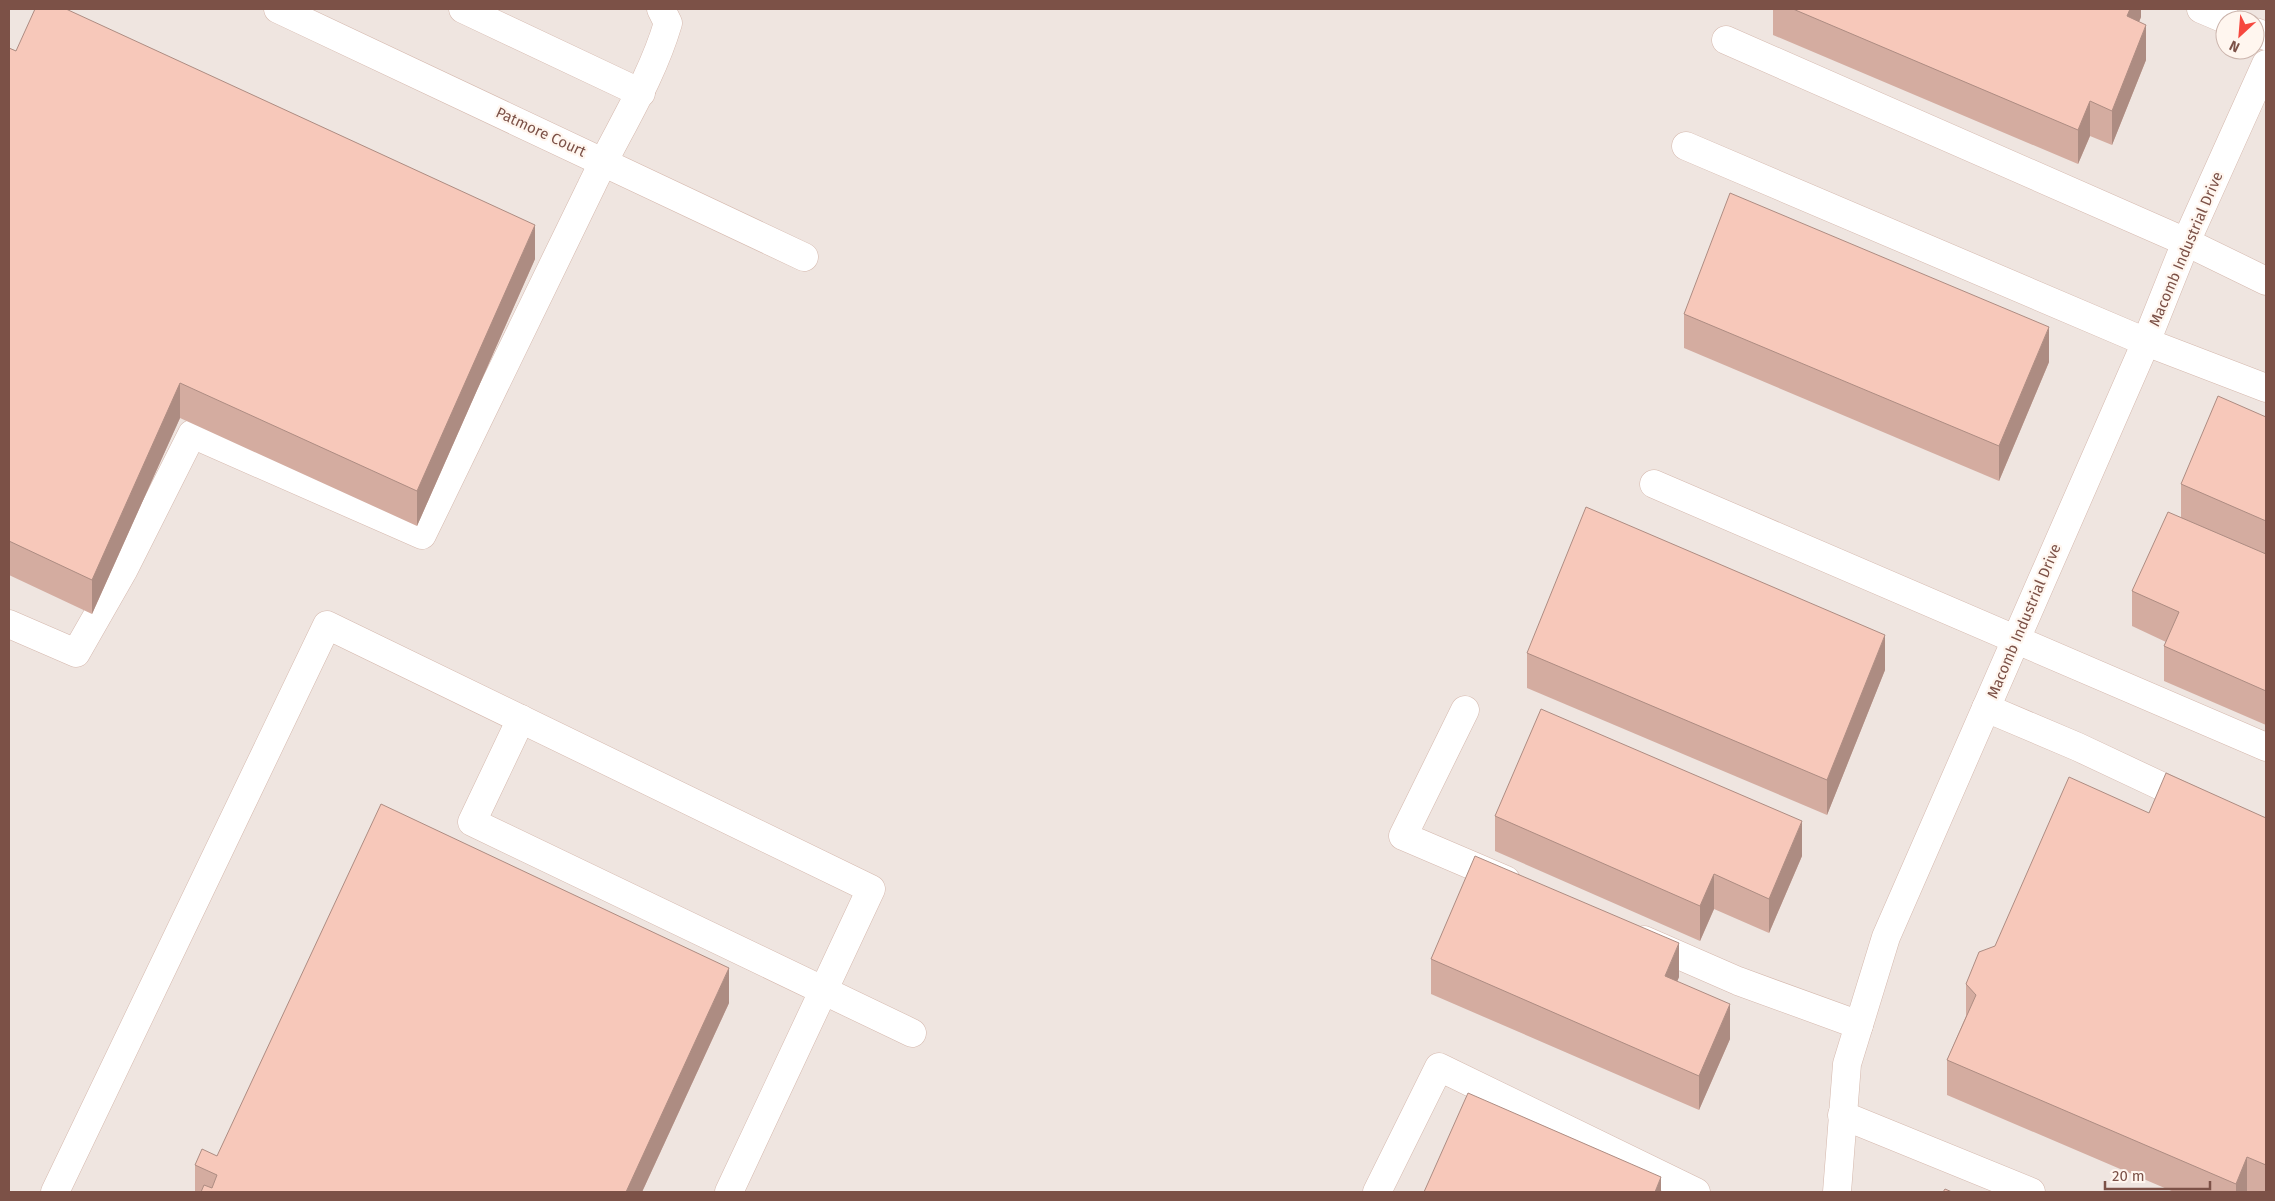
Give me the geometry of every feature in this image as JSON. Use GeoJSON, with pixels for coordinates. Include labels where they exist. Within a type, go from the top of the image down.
{"type":"FeatureCollection","features":[{"type":"Feature","properties":{"kind":"street","name":"Patmore Court"},"geometry":{"type":"LineString","coordinates":[[278,9],[604,161],[804,257]]}},
{"type":"Feature","properties":{"kind":"street"},"geometry":{"type":"LineString","coordinates":[[463,9],[641,93]]}},
{"type":"Feature","properties":{"kind":"street"},"geometry":{"type":"LineString","coordinates":[[9,624],[76,652],[124,569],[192,434],[422,535],[604,161],[641,93],[660,52],[668,23],[662,9]]}},
{"type":"Feature","properties":{"kind":"street"},"geometry":{"type":"LineString","coordinates":[[2201,9],[2215,15]]}},
{"type":"Feature","properties":{"kind":"street"},"geometry":{"type":"LineString","coordinates":[[1726,40],[2186,242],[2266,281]]}},
{"type":"Feature","properties":{"kind":"street","name":"Macomb Industrial Drive"},"geometry":{"type":"LineString","coordinates":[[1837,1192],[1842,1115],[1848,1064],[1886,937],[2146,342],[2186,242],[2266,64]]}},
{"type":"Feature","properties":{"kind":"street"},"geometry":{"type":"LineString","coordinates":[[1686,146],[2146,342],[2266,388]]}},
{"type":"Feature","properties":{"kind":"street"},"geometry":{"type":"LineString","coordinates":[[1654,484],[2266,747]]}},
{"type":"Feature","properties":{"kind":"street"},"geometry":{"type":"LineString","coordinates":[[55,1192],[327,625],[872,889],[728,1192]]}},
{"type":"Feature","properties":{"kind":"street"},"geometry":{"type":"LineString","coordinates":[[1986,708],[2078,747],[2222,814]]}},
{"type":"Feature","properties":{"kind":"street"},"geometry":{"type":"LineString","coordinates":[[1465,710],[1403,836],[1530,891]]}},
{"type":"Feature","properties":{"kind":"street"},"geometry":{"type":"LineString","coordinates":[[521,719],[472,822],[912,1033]]}},
{"type":"Feature","properties":{"kind":"street"},"geometry":{"type":"LineString","coordinates":[[1620,930],[1738,981],[1859,1025]]}},
{"type":"Feature","properties":{"kind":"street"},"geometry":{"type":"LineString","coordinates":[[1377,1192],[1439,1067],[1696,1192]]}},
{"type":"Feature","properties":{"kind":"street"},"geometry":{"type":"LineString","coordinates":[[1842,1115],[2031,1192]]}},
{"type":"Feature","properties":{"kind":"shaded area"},"geometry":{"type":"Polygon","coordinates":[[[9,9],[2266,9],[2266,1192],[9,1192],[9,9]]]}},
{"type":"Feature","properties":{"kind":"building"},"geometry":{"type":"Polygon","coordinates":[[[35,9],[66,9],[535,225],[417,491],[180,383],[92,580],[9,541],[9,48],[16,51],[35,9]]]}},
{"type":"Feature","properties":{"kind":"building"},"geometry":{"type":"Polygon","coordinates":[[[1793,9],[2130,9],[2127,16],[2146,25],[2112,111],[2090,101],[2078,130],[1793,9]]]}},
{"type":"Feature","properties":{"kind":"building"},"geometry":{"type":"Polygon","coordinates":[[[1730,193],[2049,327],[1999,446],[1684,314],[1730,193]]]}},
{"type":"Feature","properties":{"kind":"building"},"geometry":{"type":"Polygon","coordinates":[[[2218,396],[2266,417],[2266,521],[2181,484],[2218,396]]]}},
{"type":"Feature","properties":{"kind":"building"},"geometry":{"type":"Polygon","coordinates":[[[1586,507],[1885,635],[1827,780],[1527,653],[1586,507]]]}},
{"type":"Feature","properties":{"kind":"building"},"geometry":{"type":"Polygon","coordinates":[[[2168,512],[2266,554],[2266,691],[2164,646],[2179,612],[2132,591],[2168,512]]]}},
{"type":"Feature","properties":{"kind":"building"},"geometry":{"type":"Polygon","coordinates":[[[1541,709],[1802,821],[1769,899],[1714,874],[1700,906],[1495,816],[1541,709]]]}},
{"type":"Feature","properties":{"kind":"building"},"geometry":{"type":"Polygon","coordinates":[[[2166,773],[2266,818],[2266,1165],[2247,1157],[2236,1184],[1947,1060],[1976,995],[1966,984],[1979,952],[1995,946],[2069,777],[2149,813],[2166,773]]]}},
{"type":"Feature","properties":{"kind":"building"},"geometry":{"type":"Polygon","coordinates":[[[381,804],[729,968],[626,1192],[201,1192],[204,1185],[212,1188],[217,1175],[195,1165],[202,1149],[217,1156],[381,804]]]}},
{"type":"Feature","properties":{"kind":"building"},"geometry":{"type":"Polygon","coordinates":[[[1475,856],[1679,943],[1665,976],[1730,1004],[1699,1076],[1431,959],[1475,856]]]}},
{"type":"Feature","properties":{"kind":"building"},"geometry":{"type":"Polygon","coordinates":[[[1468,1093],[1661,1177],[1655,1192],[1424,1192],[1468,1093]]]}}]}
